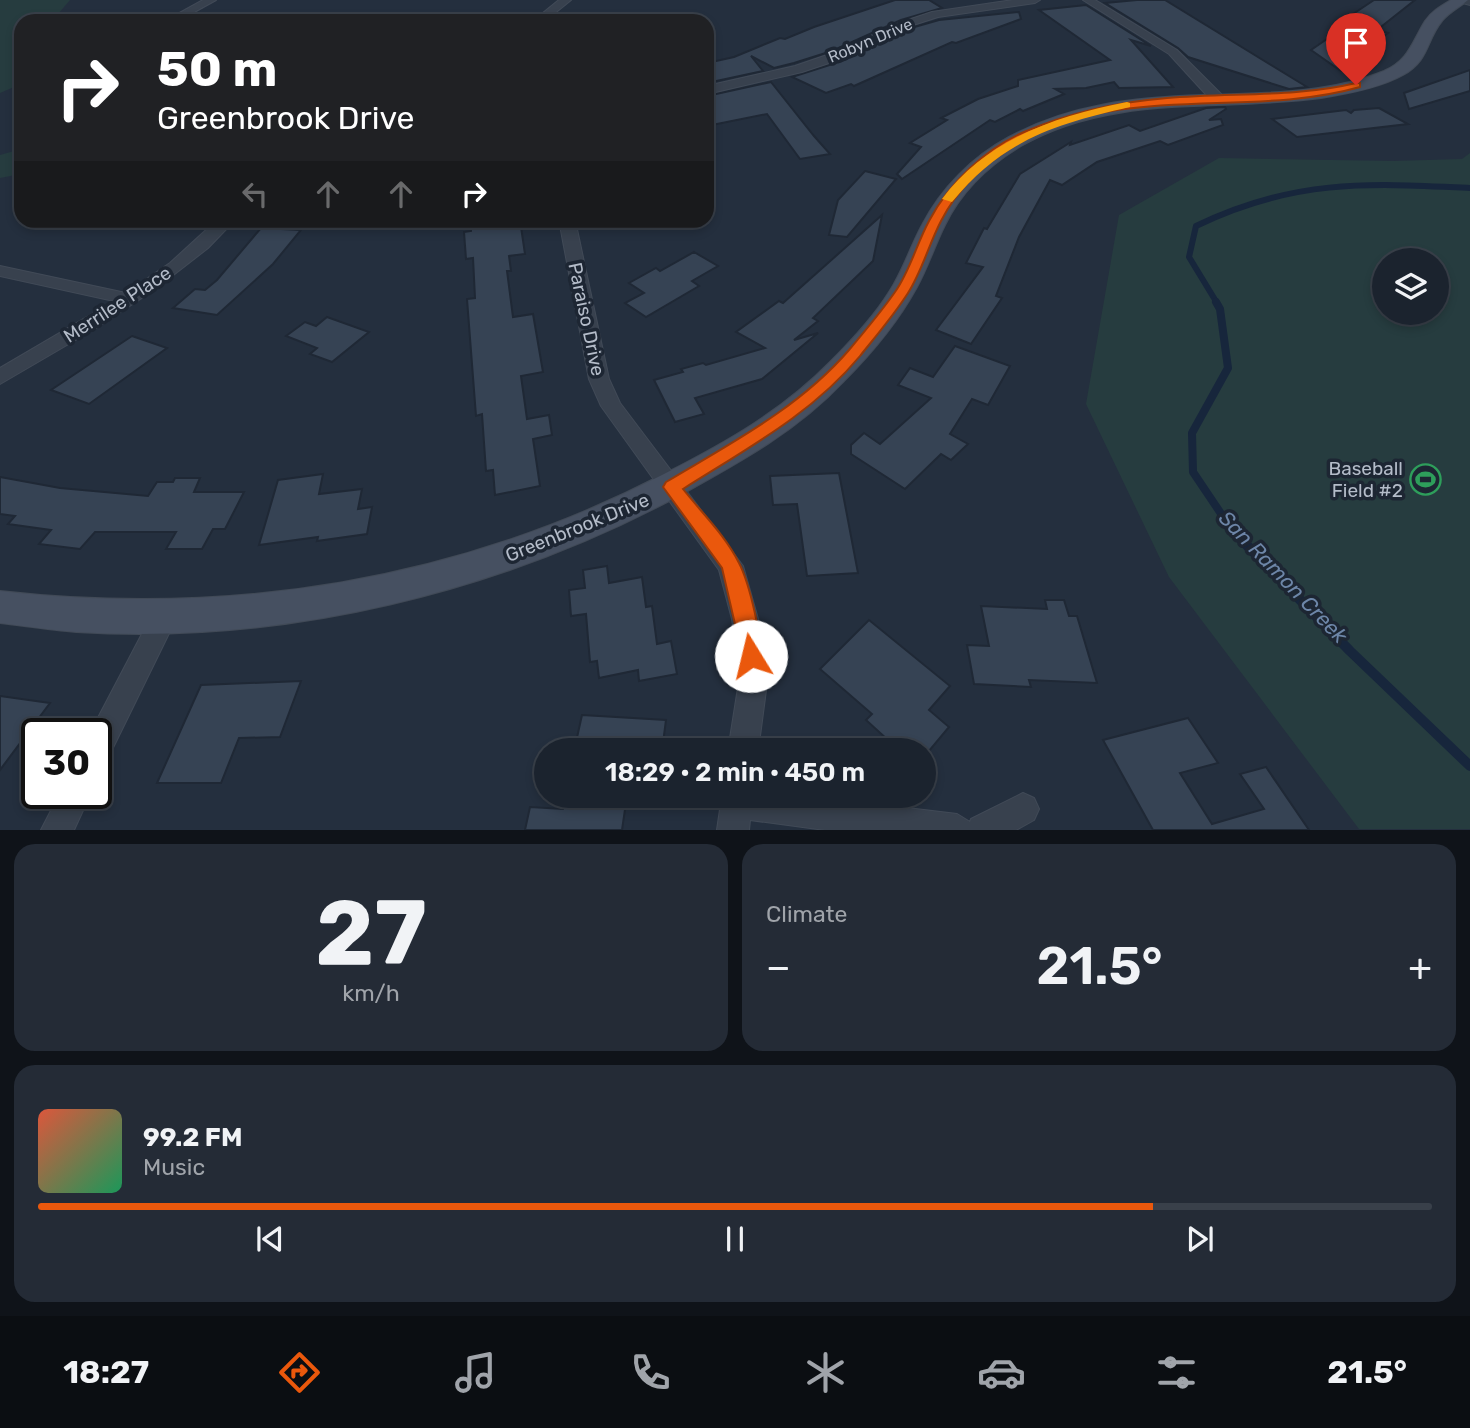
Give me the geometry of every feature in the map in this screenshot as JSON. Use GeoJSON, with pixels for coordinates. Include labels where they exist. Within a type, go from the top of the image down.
{"type":"FeatureCollection","features":[{"type":"Feature","properties":{"kind":"street"},"geometry":{"type":"LineString","coordinates":[[184,14],[211,0]]}},
{"type":"Feature","properties":{"kind":"street"},"geometry":{"type":"LineString","coordinates":[[547,14],[566,0]]}},
{"type":"Feature","properties":{"kind":"street","name":"Robyn Drive"},"geometry":{"type":"LineString","coordinates":[[714,88],[798,69],[837,56],[906,24],[936,14],[1035,0]]}},
{"type":"Feature","properties":{"kind":"street"},"geometry":{"type":"LineString","coordinates":[[1088,0],[1173,52],[1217,98]]}},
{"type":"Feature","properties":{"kind":"street"},"geometry":{"type":"LineString","coordinates":[[1462,0],[1470,2]]}},
{"type":"Feature","properties":{"kind":"street","name":"Greenbrook Drive"},"geometry":{"type":"LineString","coordinates":[[0,607],[79,616],[164,617],[231,613],[345,597],[445,574],[542,545],[672,487],[782,419],[817,393],[853,354],[902,292],[947,201],[966,177],[996,152],[1043,127],[1085,113],[1140,103],[1310,94],[1340,90],[1391,74],[1408,65],[1416,56],[1432,22],[1462,0]]}},
{"type":"Feature","properties":{"kind":"street","name":"Merrilee Place"},"geometry":{"type":"LineString","coordinates":[[0,377],[128,299],[200,248],[219,228]]}},
{"type":"Feature","properties":{"kind":"street","name":"Paraiso Drive"},"geometry":{"type":"LineString","coordinates":[[569,228],[599,379],[611,406],[731,566],[745,619],[754,675],[745,738]]}},
{"type":"Feature","properties":{"kind":"street"},"geometry":{"type":"LineString","coordinates":[[1,271],[128,299]]}},
{"type":"Feature","properties":{"kind":"street"},"geometry":{"type":"LineString","coordinates":[[112,720],[164,617]]}},
{"type":"Feature","properties":{"kind":"street"},"geometry":{"type":"LineString","coordinates":[[57,830],[68,809]]}},
{"type":"Feature","properties":{"kind":"street"},"geometry":{"type":"LineString","coordinates":[[982,830],[1023,809]]}},
{"type":"Feature","properties":{"kind":"street"},"geometry":{"type":"LineString","coordinates":[[735,810],[957,830]]}},
{"type":"Feature","properties":{"kind":"green space"},"geometry":{"type":"Polygon","coordinates":[[[0,0],[70,0],[58,14],[14,14],[14,87],[0,93],[0,0]]]}},
{"type":"Feature","properties":{"kind":"green space"},"geometry":{"type":"Polygon","coordinates":[[[14,151],[14,175],[0,178],[0,155],[14,151]]]}},
{"type":"Feature","properties":{"kind":"green space"},"geometry":{"type":"Polygon","coordinates":[[[1470,153],[1470,829],[1359,829],[1169,577],[1086,404],[1119,215],[1219,158],[1393,161],[1462,159],[1470,153]]]}},
{"type":"Feature","properties":{"kind":"building"},"geometry":{"type":"Polygon","coordinates":[[[895,0],[929,0],[942,8],[901,20],[832,51],[794,63],[774,68],[751,56],[763,71],[714,82],[714,61],[734,57],[895,0]]]}},
{"type":"Feature","properties":{"kind":"building"},"geometry":{"type":"Polygon","coordinates":[[[1165,0],[1307,87],[1289,89],[1188,57],[1105,3],[1165,0]]]}},
{"type":"Feature","properties":{"kind":"building"},"geometry":{"type":"Polygon","coordinates":[[[1374,0],[1415,0],[1377,30],[1388,33],[1367,48],[1375,51],[1349,71],[1341,71],[1311,50],[1340,30],[1332,28],[1374,0]]]}},
{"type":"Feature","properties":{"kind":"building"},"geometry":{"type":"Polygon","coordinates":[[[1086,5],[1151,46],[1131,40],[1173,87],[1119,88],[1114,82],[1086,88],[1055,89],[1064,94],[1023,111],[1020,109],[995,122],[990,120],[902,179],[897,174],[921,147],[910,143],[947,120],[941,118],[978,99],[1018,86],[1018,80],[1110,60],[1039,10],[1086,5]]]}},
{"type":"Feature","properties":{"kind":"building"},"geometry":{"type":"Polygon","coordinates":[[[1019,12],[1021,19],[956,43],[952,42],[854,86],[851,84],[826,93],[792,77],[842,61],[911,28],[939,20],[1019,12]]]}},
{"type":"Feature","properties":{"kind":"building"},"geometry":{"type":"Polygon","coordinates":[[[1470,70],[1470,91],[1409,109],[1404,93],[1470,70]]]}},
{"type":"Feature","properties":{"kind":"building"},"geometry":{"type":"Polygon","coordinates":[[[771,82],[830,154],[800,159],[767,114],[714,125],[714,94],[771,82]]]}},
{"type":"Feature","properties":{"kind":"building"},"geometry":{"type":"Polygon","coordinates":[[[1206,108],[1226,109],[1209,120],[1221,119],[1223,125],[1168,145],[1160,141],[1097,162],[1062,185],[1050,180],[1019,237],[996,296],[1002,298],[971,344],[936,330],[983,267],[966,263],[984,228],[987,229],[1020,174],[1071,142],[1070,145],[1129,125],[1140,131],[1206,108]]]}},
{"type":"Feature","properties":{"kind":"building"},"geometry":{"type":"Polygon","coordinates":[[[1379,108],[1408,124],[1297,137],[1272,119],[1346,110],[1351,113],[1354,110],[1379,108]]]}},
{"type":"Feature","properties":{"kind":"building"},"geometry":{"type":"Polygon","coordinates":[[[865,171],[896,179],[847,237],[829,235],[838,200],[865,171]]]}},
{"type":"Feature","properties":{"kind":"building"},"geometry":{"type":"Polygon","coordinates":[[[882,215],[873,261],[813,318],[818,321],[794,340],[818,333],[762,379],[695,398],[704,414],[675,422],[654,380],[683,372],[681,369],[703,363],[706,365],[765,348],[736,332],[779,301],[783,303],[882,215]]]}},
{"type":"Feature","properties":{"kind":"building"},"geometry":{"type":"Polygon","coordinates":[[[261,228],[301,230],[273,264],[217,315],[173,308],[195,289],[205,290],[217,280],[261,228]]]}},
{"type":"Feature","properties":{"kind":"building"},"geometry":{"type":"Polygon","coordinates":[[[471,228],[521,228],[525,254],[509,256],[511,271],[507,271],[513,317],[533,314],[543,372],[521,376],[527,419],[549,415],[552,435],[533,439],[540,486],[495,495],[493,470],[486,471],[482,414],[476,416],[467,299],[475,298],[473,258],[466,259],[464,232],[471,231],[471,228]]]}},
{"type":"Feature","properties":{"kind":"building"},"geometry":{"type":"Polygon","coordinates":[[[694,252],[718,266],[692,281],[699,286],[646,317],[625,303],[644,293],[629,283],[656,268],[660,271],[694,252]]]}},
{"type":"Feature","properties":{"kind":"building"},"geometry":{"type":"Polygon","coordinates":[[[327,317],[369,332],[332,362],[310,354],[317,348],[286,336],[305,322],[316,326],[327,317]]]}},
{"type":"Feature","properties":{"kind":"building"},"geometry":{"type":"Polygon","coordinates":[[[132,336],[167,348],[89,404],[51,390],[132,336]]]}},
{"type":"Feature","properties":{"kind":"building"},"geometry":{"type":"Polygon","coordinates":[[[955,346],[1010,366],[988,405],[972,399],[950,434],[968,444],[951,460],[941,454],[905,489],[851,454],[851,445],[864,433],[880,444],[931,398],[898,385],[910,368],[933,377],[955,346]]]}},
{"type":"Feature","properties":{"kind":"building"},"geometry":{"type":"Polygon","coordinates":[[[839,473],[858,573],[807,576],[797,504],[773,505],[770,476],[839,473]]]}},
{"type":"Feature","properties":{"kind":"building"},"geometry":{"type":"Polygon","coordinates":[[[323,474],[319,494],[362,489],[358,509],[372,507],[367,534],[259,545],[278,480],[323,474]]]}},
{"type":"Feature","properties":{"kind":"building"},"geometry":{"type":"Polygon","coordinates":[[[0,477],[60,488],[148,496],[157,482],[173,482],[175,478],[200,478],[194,492],[244,492],[225,529],[213,529],[202,549],[166,549],[176,532],[95,532],[80,549],[39,544],[51,530],[8,524],[15,516],[0,514],[0,477]]]}},
{"type":"Feature","properties":{"kind":"building"},"geometry":{"type":"Polygon","coordinates":[[[607,566],[609,583],[642,577],[646,607],[652,606],[657,644],[671,641],[677,674],[639,681],[638,670],[599,678],[597,661],[590,662],[586,614],[571,616],[569,590],[585,588],[583,570],[607,566]]]}},
{"type":"Feature","properties":{"kind":"building"},"geometry":{"type":"Polygon","coordinates":[[[1045,600],[1064,600],[1069,616],[1077,616],[1097,683],[1029,680],[1031,687],[974,684],[967,645],[989,646],[981,606],[1047,609],[1045,600]]]}},
{"type":"Feature","properties":{"kind":"building"},"geometry":{"type":"Polygon","coordinates":[[[869,620],[950,686],[929,710],[949,727],[936,743],[936,738],[886,738],[866,720],[872,714],[820,669],[869,620]]]}},
{"type":"Feature","properties":{"kind":"building"},"geometry":{"type":"Polygon","coordinates":[[[301,681],[280,737],[239,738],[221,783],[157,783],[201,685],[301,681]]]}},
{"type":"Feature","properties":{"kind":"building"},"geometry":{"type":"Polygon","coordinates":[[[0,696],[50,703],[39,718],[21,718],[21,742],[0,770],[0,696]]]}},
{"type":"Feature","properties":{"kind":"building"},"geometry":{"type":"Polygon","coordinates":[[[582,715],[666,720],[664,738],[577,738],[582,715]]]}},
{"type":"Feature","properties":{"kind":"building"},"geometry":{"type":"Polygon","coordinates":[[[1188,718],[1218,763],[1180,773],[1212,824],[1264,809],[1240,774],[1266,767],[1309,830],[1153,830],[1103,740],[1188,718]]]}},
{"type":"Feature","properties":{"kind":"building"},"geometry":{"type":"Polygon","coordinates":[[[530,807],[625,808],[622,830],[525,830],[530,807]]]}},
{"type":"Feature","properties":{"kind":"waterway"},"geometry":{"type":"LineString","coordinates":[[1217,303],[1189,257],[1196,226],[1231,211],[1298,192],[1363,185],[1470,188]]}},
{"type":"Feature","properties":{"kind":"waterway","name":"San Ramon Creek"},"geometry":{"type":"LineString","coordinates":[[1216,302],[1220,309],[1228,368],[1192,433],[1193,472],[1232,530]]}},
{"type":"Feature","properties":{"kind":"waterway","name":"San Ramon Creek"},"geometry":{"type":"LineString","coordinates":[[1231,529],[1350,651],[1470,766]]}},
{"type":"Feature","properties":{"kind":"slow traffic"},"geometry":{"type":"LineString","coordinates":[[948,199],[966,177],[996,152],[1026,135],[1052,123],[1085,113],[1127,105]]}},
{"type":"Feature","properties":{"kind":"place","name":"Baseball Field #2"},"geometry":{"type":"Point","coordinates":[1426,479]}},
{"type":"Feature","properties":{"kind":"route"},"geometry":{"type":"LineString","coordinates":[[751,656],[745,619],[731,566],[672,487],[782,419],[817,393],[853,354],[902,292],[936,218],[966,177],[996,152],[1026,135],[1052,123],[1085,113],[1115,106],[1169,100],[1310,94],[1356,85]]}}]}
